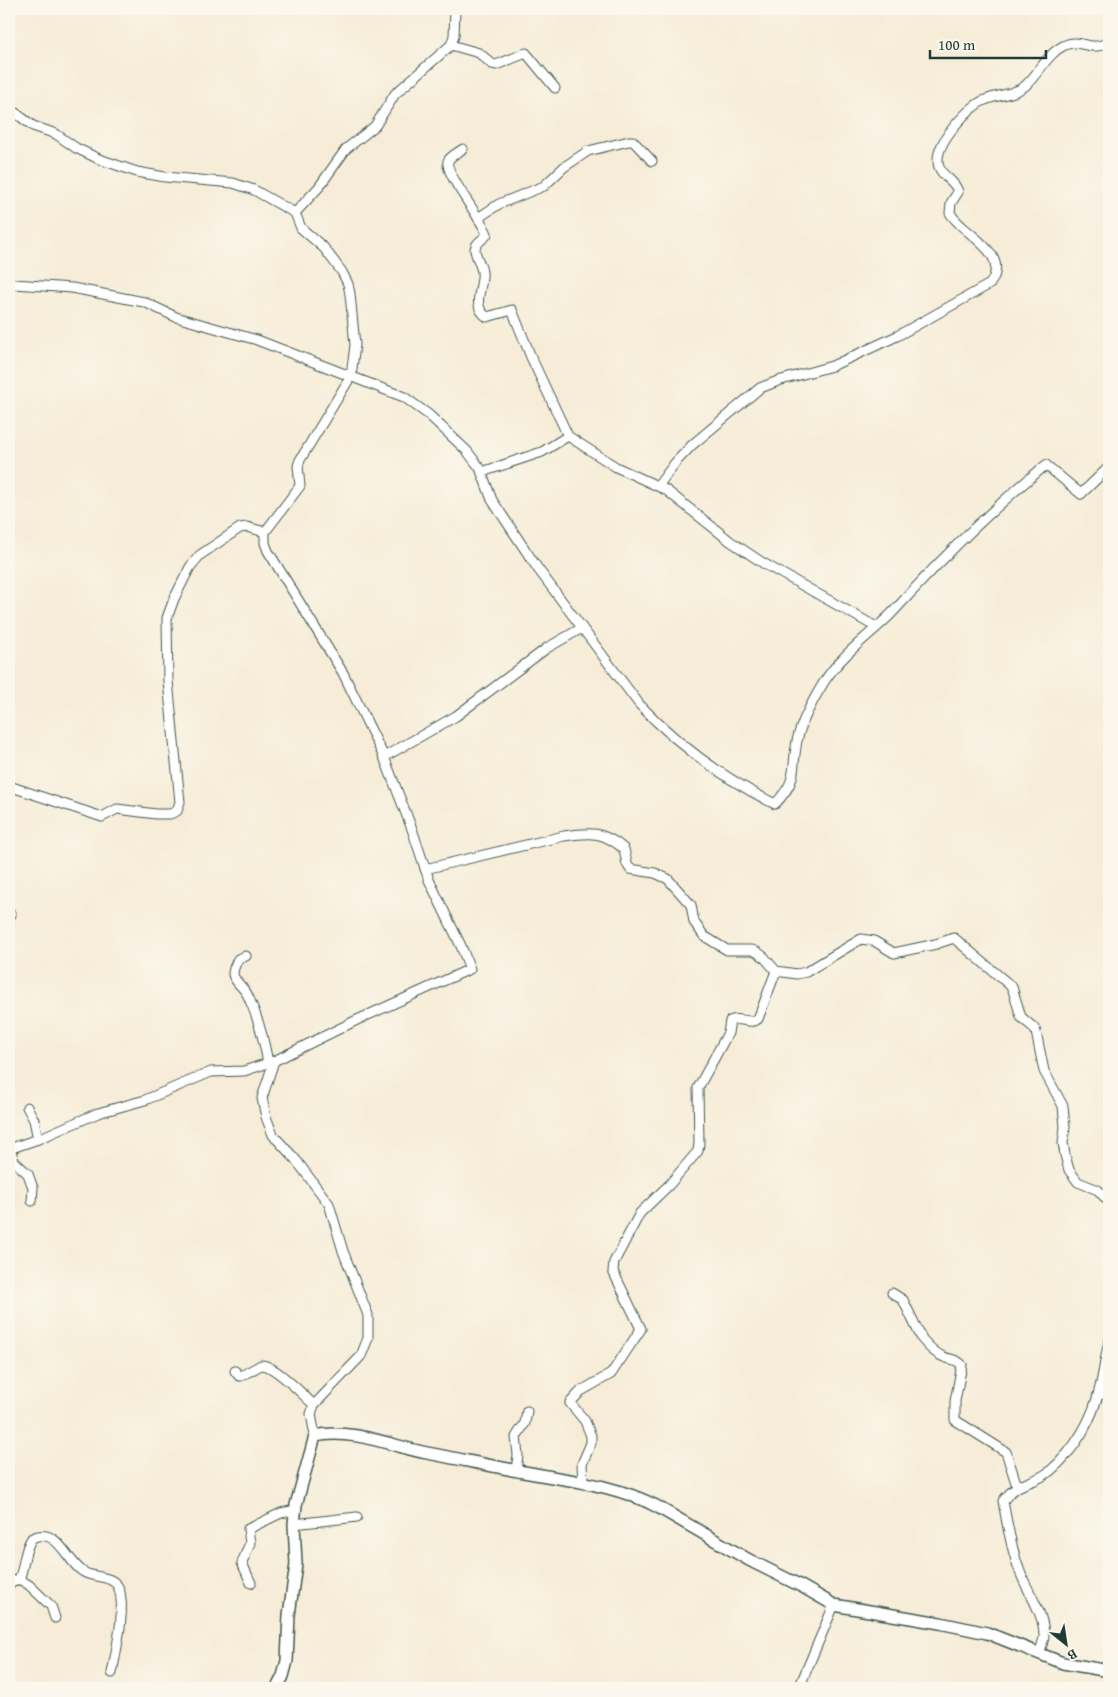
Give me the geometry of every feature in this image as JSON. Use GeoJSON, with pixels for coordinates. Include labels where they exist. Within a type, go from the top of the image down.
{"type":"FeatureCollection","features":[{"type":"Feature","properties":{"kind":"street"},"geometry":{"type":"LineString","coordinates":[[295,213],[319,187],[346,149],[375,126],[395,94],[451,45],[454,36],[455,9]]}},
{"type":"Feature","properties":{"kind":"street"},"geometry":{"type":"LineString","coordinates":[[658,486],[675,463],[692,445],[760,388],[832,366],[897,336],[990,284],[996,271],[996,263],[993,256],[950,213],[951,203],[958,192],[954,183],[939,169],[938,162],[941,145],[947,134],[978,103],[1015,92],[1024,86],[1050,56],[1062,46],[1078,43],[1095,47],[1109,42]]}},
{"type":"Feature","properties":{"kind":"street"},"geometry":{"type":"LineString","coordinates":[[451,45],[479,53],[496,65],[522,53],[526,54],[555,88]]}},
{"type":"Feature","properties":{"kind":"street"},"geometry":{"type":"LineString","coordinates":[[9,108],[33,126],[56,134],[76,148],[98,159],[137,172],[165,177],[233,183],[254,190],[295,213],[301,228],[324,248],[342,272],[348,284],[350,294],[355,345],[351,376],[300,460],[298,466],[300,486],[265,532],[265,544],[344,674],[384,757],[412,829],[425,869],[470,969],[357,1020],[271,1062],[237,1072],[211,1072],[145,1100],[98,1113],[38,1139],[9,1148],[14,1161],[28,1174],[33,1188],[32,1201]]}},
{"type":"Feature","properties":{"kind":"street"},"geometry":{"type":"LineString","coordinates":[[478,218],[499,204],[544,186],[564,167],[588,150],[629,140],[633,141],[652,161]]}},
{"type":"Feature","properties":{"kind":"street"},"geometry":{"type":"LineString","coordinates":[[464,149],[449,159],[448,163],[452,176],[487,234],[475,248],[482,272],[478,296],[479,306],[487,317],[512,310],[531,357],[568,436],[616,467],[673,495],[730,541],[763,563],[876,627]]}},
{"type":"Feature","properties":{"kind":"street"},"geometry":{"type":"LineString","coordinates":[[9,286],[14,284],[72,288],[130,298],[157,307],[176,317],[257,340],[394,392],[418,406],[467,451],[482,472],[492,500],[538,569],[639,704],[693,752],[752,792],[775,804],[783,796],[793,779],[797,742],[804,719],[824,681],[838,663],[888,617],[979,524],[1041,469],[1046,466],[1081,494],[1109,467]]}},
{"type":"Feature","properties":{"kind":"street"},"geometry":{"type":"LineString","coordinates":[[482,472],[542,452],[568,436]]}},
{"type":"Feature","properties":{"kind":"street"},"geometry":{"type":"LineString","coordinates":[[9,786],[102,817],[117,809],[156,814],[170,814],[177,811],[180,802],[168,681],[168,618],[183,580],[190,567],[200,555],[240,528],[248,527],[265,532]]}},
{"type":"Feature","properties":{"kind":"street"},"geometry":{"type":"LineString","coordinates":[[384,757],[456,716],[547,648],[582,628]]}},
{"type":"Feature","properties":{"kind":"street"},"geometry":{"type":"LineString","coordinates":[[425,869],[564,836],[597,833],[607,837],[624,849],[630,869],[655,873],[671,882],[691,905],[694,922],[704,936],[726,950],[752,950],[757,952],[776,971],[797,974],[806,972],[861,939],[874,941],[894,953],[936,944],[950,938],[957,940],[1012,987],[1021,1017],[1036,1032],[1044,1071],[1063,1106],[1065,1127],[1064,1149],[1069,1170],[1078,1182],[1098,1190],[1109,1202]]}},
{"type":"Feature","properties":{"kind":"street"},"geometry":{"type":"LineString","coordinates":[[246,956],[238,959],[233,974],[250,998],[271,1062],[262,1098],[266,1117],[273,1135],[296,1160],[329,1204],[343,1251],[368,1315],[368,1338],[361,1356],[314,1405],[311,1414],[315,1436],[296,1510],[294,1524],[296,1564],[289,1616],[287,1661],[277,1688]]}},
{"type":"Feature","properties":{"kind":"street"},"geometry":{"type":"LineString","coordinates":[[583,1482],[582,1464],[591,1443],[591,1436],[585,1421],[570,1403],[581,1391],[611,1374],[641,1329],[612,1271],[614,1262],[640,1213],[669,1185],[698,1151],[698,1086],[728,1033],[730,1021],[733,1019],[752,1022],[758,1018],[776,971]]}},
{"type":"Feature","properties":{"kind":"street"},"geometry":{"type":"LineString","coordinates":[[27,1107],[34,1120],[38,1139]]}},
{"type":"Feature","properties":{"kind":"street"},"geometry":{"type":"LineString","coordinates":[[892,1293],[903,1300],[922,1339],[942,1357],[958,1361],[962,1365],[955,1420],[1006,1452],[1017,1486]]}},
{"type":"Feature","properties":{"kind":"street"},"geometry":{"type":"LineString","coordinates":[[1039,1654],[1044,1640],[1043,1628],[1040,1616],[1019,1571],[1003,1500],[1017,1486],[1039,1479],[1058,1464],[1084,1429],[1098,1395],[1109,1342]]}},
{"type":"Feature","properties":{"kind":"street"},"geometry":{"type":"LineString","coordinates":[[235,1371],[240,1376],[264,1364],[274,1370],[314,1405]]}},
{"type":"Feature","properties":{"kind":"street"},"geometry":{"type":"LineString","coordinates":[[1098,1395],[1109,1393]]}},
{"type":"Feature","properties":{"kind":"street"},"geometry":{"type":"LineString","coordinates":[[516,1470],[518,1455],[516,1437],[525,1424],[527,1411]]}},
{"type":"Feature","properties":{"kind":"street"},"geometry":{"type":"LineString","coordinates":[[315,1436],[335,1434],[353,1436],[424,1452],[603,1486],[645,1501],[749,1560],[834,1605],[987,1633],[1063,1663],[1109,1671]]}},
{"type":"Feature","properties":{"kind":"street"},"geometry":{"type":"LineString","coordinates":[[251,1583],[242,1564],[250,1543],[248,1529],[281,1513],[296,1510]]}},
{"type":"Feature","properties":{"kind":"street"},"geometry":{"type":"LineString","coordinates":[[294,1524],[357,1517]]}},
{"type":"Feature","properties":{"kind":"street"},"geometry":{"type":"LineString","coordinates":[[19,1580],[28,1543],[36,1536],[44,1536],[57,1542],[79,1570],[85,1574],[111,1580],[116,1584],[120,1595],[121,1620],[112,1673]]}},
{"type":"Feature","properties":{"kind":"street"},"geometry":{"type":"LineString","coordinates":[[9,1584],[19,1580],[29,1585],[51,1606],[56,1618]]}},
{"type":"Feature","properties":{"kind":"street"},"geometry":{"type":"LineString","coordinates":[[799,1688],[834,1605]]}}]}
